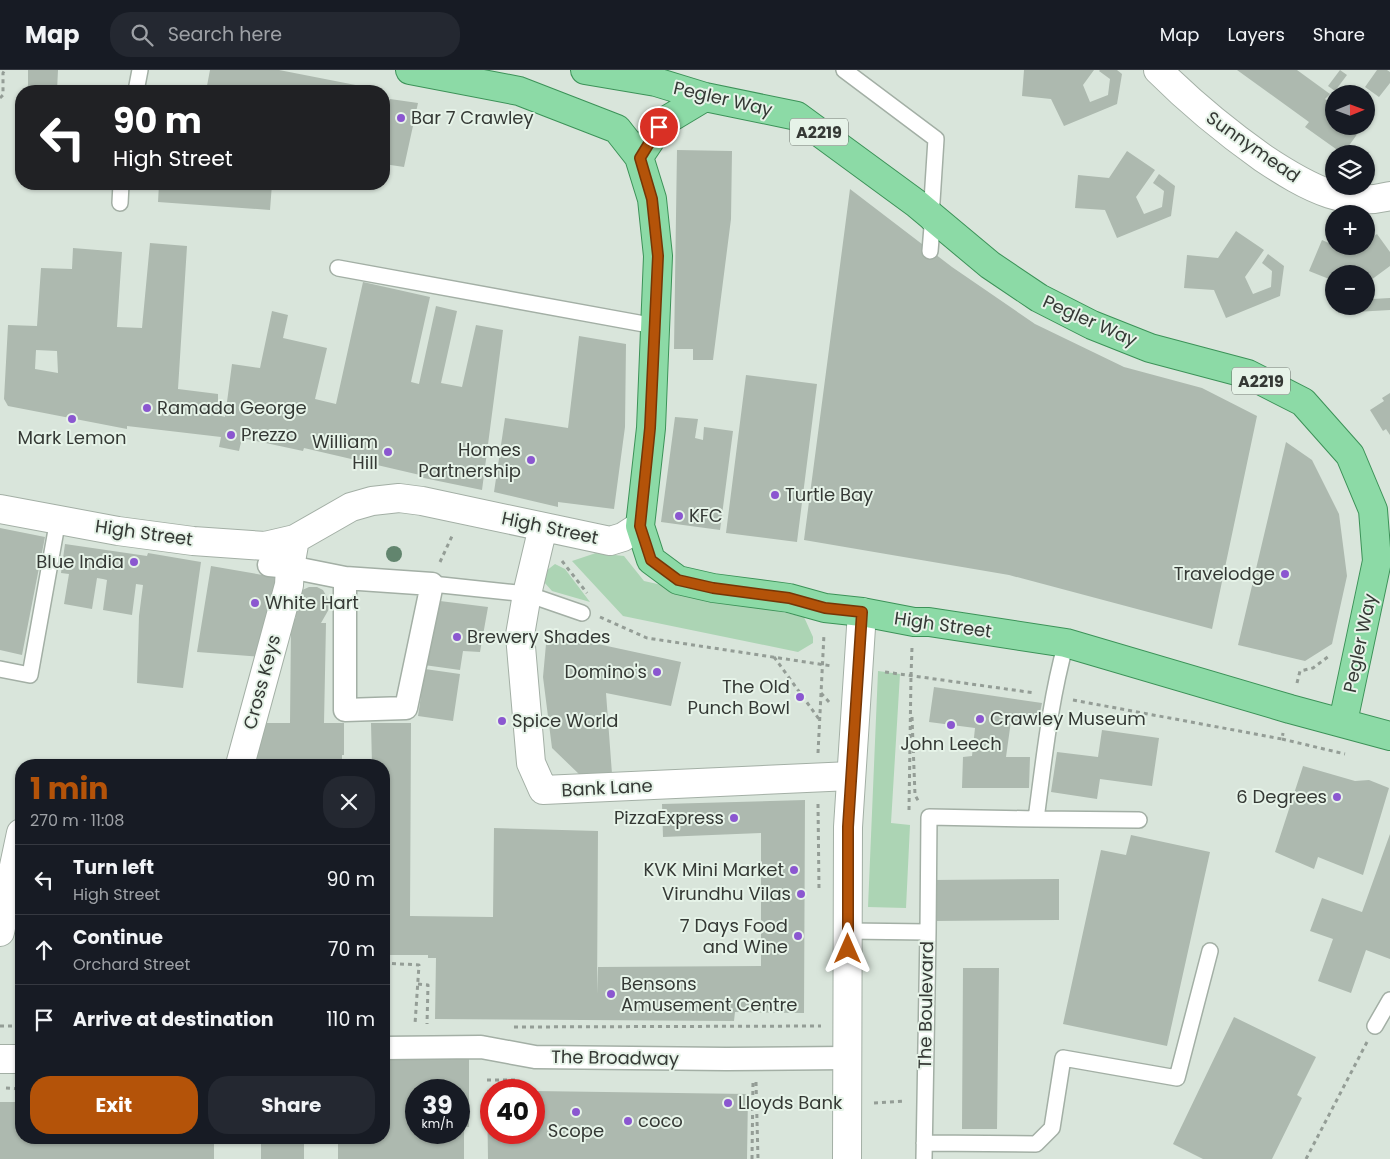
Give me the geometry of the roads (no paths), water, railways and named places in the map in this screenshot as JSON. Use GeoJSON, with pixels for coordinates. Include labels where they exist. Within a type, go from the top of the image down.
{"type":"FeatureCollection","features":[{"type":"Feature","properties":{"kind":"main road"},"geometry":{"type":"LineString","coordinates":[[410,70],[520,91],[617,129],[640,158],[652,199],[658,256],[650,428],[640,526]]}},
{"type":"Feature","properties":{"kind":"main road","name":"Pegler Way"},"geometry":{"type":"LineString","coordinates":[[585,70],[660,76],[706,97],[797,116],[924,210],[990,265],[1038,298],[1092,325],[1150,348],[1248,374],[1303,402],[1350,455],[1373,510],[1377,561],[1343,722]]}},
{"type":"Feature","properties":{"kind":"main road"},"geometry":{"type":"LineString","coordinates":[[640,158],[659,127],[665,121],[706,97]]}},
{"type":"Feature","properties":{"kind":"main road","name":"High Street"},"geometry":{"type":"LineString","coordinates":[[640,526],[651,560],[678,580],[713,588],[789,598],[825,608],[1066,643],[1290,709],[1390,736]]}},
{"type":"Feature","properties":{"kind":"street","name":"Sunnymead"},"geometry":{"type":"LineString","coordinates":[[1158,70],[1210,118],[1282,171],[1330,194],[1353,199],[1378,199],[1390,196]]}},
{"type":"Feature","properties":{"kind":"street","name":"High Street"},"geometry":{"type":"LineString","coordinates":[[0,509],[118,531],[193,541],[265,546],[295,539],[351,507],[372,501],[399,498],[422,500],[467,510],[540,537],[610,541],[623,537],[640,526]]}},
{"type":"Feature","properties":{"kind":"street","name":"Bank Lane"},"geometry":{"type":"LineString","coordinates":[[540,537],[520,635],[531,763],[543,790],[851,776]]}},
{"type":"Feature","properties":{"kind":"street","name":"Cross Keys"},"geometry":{"type":"LineString","coordinates":[[242,759],[289,585],[280,566],[295,539]]}},
{"type":"Feature","properties":{"kind":"street"},"geometry":{"type":"LineString","coordinates":[[280,566],[345,578],[432,584],[406,708],[345,710],[345,578]]}},
{"type":"Feature","properties":{"kind":"street"},"geometry":{"type":"LineString","coordinates":[[847,1159],[848,827],[862,612]]}},
{"type":"Feature","properties":{"kind":"street"},"geometry":{"type":"LineString","coordinates":[[1,919],[15,859]]}},
{"type":"Feature","properties":{"kind":"street","name":"The Broadway"},"geometry":{"type":"LineString","coordinates":[[390,1048],[481,1047],[535,1057],[754,1070],[847,1058]]}},
{"type":"Feature","properties":{"kind":"street"},"geometry":{"type":"LineString","coordinates":[[0,1059],[15,1059]]}},
{"type":"Feature","properties":{"kind":"lane"},"geometry":{"type":"LineString","coordinates":[[137,85],[140,70]]}},
{"type":"Feature","properties":{"kind":"lane"},"geometry":{"type":"LineString","coordinates":[[844,70],[936,139],[924,210],[932,227],[930,250]]}},
{"type":"Feature","properties":{"kind":"lane"},"geometry":{"type":"LineString","coordinates":[[120,203],[121,190]]}},
{"type":"Feature","properties":{"kind":"lane"},"geometry":{"type":"LineString","coordinates":[[338,268],[655,326]]}},
{"type":"Feature","properties":{"kind":"lane"},"geometry":{"type":"LineString","coordinates":[[0,669],[30,675],[58,519]]}},
{"type":"Feature","properties":{"kind":"lane"},"geometry":{"type":"LineString","coordinates":[[432,584],[527,594],[582,613]]}},
{"type":"Feature","properties":{"kind":"lane"},"geometry":{"type":"LineString","coordinates":[[1036,819],[1054,696],[1066,643]]}},
{"type":"Feature","properties":{"kind":"lane"},"geometry":{"type":"LineString","coordinates":[[928,932],[929,818],[1139,820]]}},
{"type":"Feature","properties":{"kind":"lane","name":"The Boulevard"},"geometry":{"type":"LineString","coordinates":[[848,930],[928,932],[924,1159]]}},
{"type":"Feature","properties":{"kind":"lane"},"geometry":{"type":"LineString","coordinates":[[924,1143],[1036,1144],[1052,1128],[1063,1058],[1177,1078],[1210,951]]}},
{"type":"Feature","properties":{"kind":"lane"},"geometry":{"type":"LineString","coordinates":[[1375,1026],[1390,1000]]}},
{"type":"Feature","properties":{"kind":"place","name":"Bar 7 Crawley"},"geometry":{"type":"Point","coordinates":[401,118]}},
{"type":"Feature","properties":{"kind":"place","name":"Ramada George"},"geometry":{"type":"Point","coordinates":[147,408]}},
{"type":"Feature","properties":{"kind":"place","name":"Mark Lemon"},"geometry":{"type":"Point","coordinates":[72,419]}},
{"type":"Feature","properties":{"kind":"place","name":"Prezzo"},"geometry":{"type":"Point","coordinates":[231,435]}},
{"type":"Feature","properties":{"kind":"place","name":"William Hill"},"geometry":{"type":"Point","coordinates":[388,452]}},
{"type":"Feature","properties":{"kind":"place","name":"Homes Partnership"},"geometry":{"type":"Point","coordinates":[531,460]}},
{"type":"Feature","properties":{"kind":"place","name":"Turtle Bay"},"geometry":{"type":"Point","coordinates":[775,495]}},
{"type":"Feature","properties":{"kind":"place","name":"KFC"},"geometry":{"type":"Point","coordinates":[679,516]}},
{"type":"Feature","properties":{"kind":"place","name":"Blue India"},"geometry":{"type":"Point","coordinates":[134,562]}},
{"type":"Feature","properties":{"kind":"place","name":"Travelodge"},"geometry":{"type":"Point","coordinates":[1285,574]}},
{"type":"Feature","properties":{"kind":"place","name":"White Hart"},"geometry":{"type":"Point","coordinates":[255,603]}},
{"type":"Feature","properties":{"kind":"place","name":"Brewery Shades"},"geometry":{"type":"Point","coordinates":[457,637]}},
{"type":"Feature","properties":{"kind":"place","name":"Domino's"},"geometry":{"type":"Point","coordinates":[657,672]}},
{"type":"Feature","properties":{"kind":"place","name":"The Old Punch Bowl"},"geometry":{"type":"Point","coordinates":[800,697]}},
{"type":"Feature","properties":{"kind":"place","name":"Crawley Museum"},"geometry":{"type":"Point","coordinates":[980,719]}},
{"type":"Feature","properties":{"kind":"place","name":"Spice World"},"geometry":{"type":"Point","coordinates":[502,721]}},
{"type":"Feature","properties":{"kind":"place","name":"John Leech"},"geometry":{"type":"Point","coordinates":[951,725]}},
{"type":"Feature","properties":{"kind":"place","name":"6 Degrees"},"geometry":{"type":"Point","coordinates":[1337,797]}},
{"type":"Feature","properties":{"kind":"place","name":"PizzaExpress"},"geometry":{"type":"Point","coordinates":[734,818]}},
{"type":"Feature","properties":{"kind":"place","name":"KVK Mini Market"},"geometry":{"type":"Point","coordinates":[794,870]}},
{"type":"Feature","properties":{"kind":"place","name":"Virundhu Vilas"},"geometry":{"type":"Point","coordinates":[801,894]}},
{"type":"Feature","properties":{"kind":"place","name":"7 Days Food and Wine"},"geometry":{"type":"Point","coordinates":[798,936]}},
{"type":"Feature","properties":{"kind":"place","name":"Bensons Amusement Centre"},"geometry":{"type":"Point","coordinates":[611,994]}},
{"type":"Feature","properties":{"kind":"place","name":"Lloyds Bank"},"geometry":{"type":"Point","coordinates":[728,1103]}},
{"type":"Feature","properties":{"kind":"place","name":"Scope"},"geometry":{"type":"Point","coordinates":[576,1112]}},
{"type":"Feature","properties":{"kind":"place","name":"coco"},"geometry":{"type":"Point","coordinates":[628,1121]}}]}
